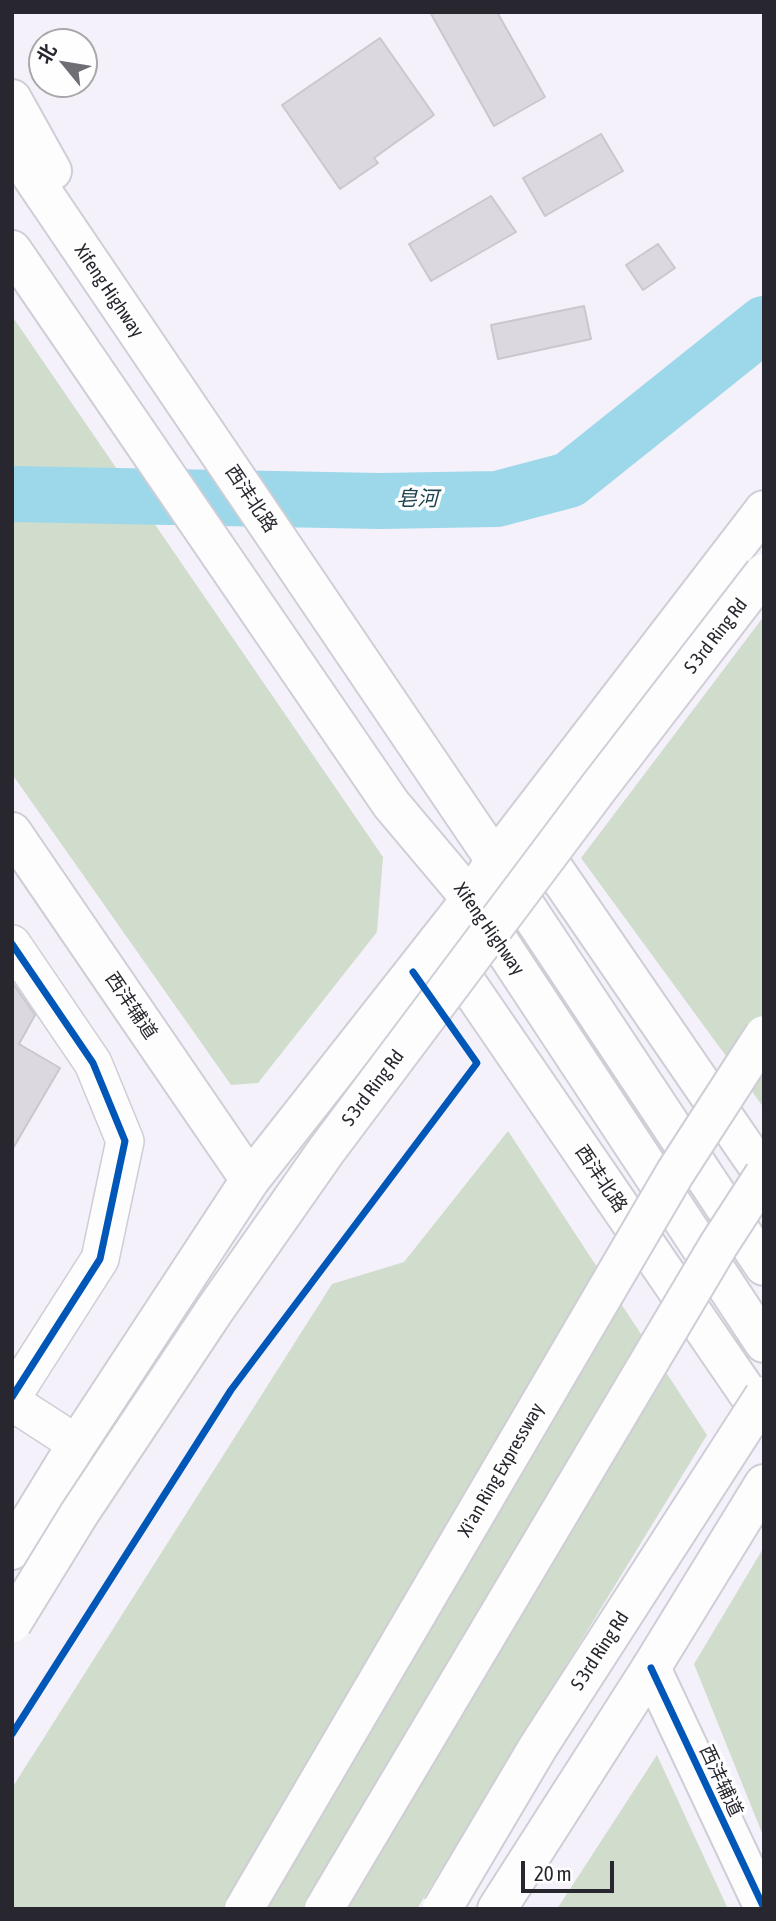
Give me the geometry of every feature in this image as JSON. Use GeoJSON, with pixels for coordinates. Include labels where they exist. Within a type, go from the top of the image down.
{"type":"FeatureCollection","features":[{"type":"Feature","properties":{"kind":"main road"},"geometry":{"type":"LineString","coordinates":[[12,99],[164,371]]}},
{"type":"Feature","properties":{"kind":"main road","name":"Xifeng Highway"},"geometry":{"type":"LineString","coordinates":[[12,147],[207,434]]}},
{"type":"Feature","properties":{"kind":"main road","name":"Xifeng Highway"},"geometry":{"type":"LineString","coordinates":[[12,250],[391,804],[471,899],[764,1343]]}},
{"type":"Feature","properties":{"kind":"main road","name":"西沣北路"},"geometry":{"type":"LineString","coordinates":[[207,434],[495,860]]}},
{"type":"Feature","properties":{"kind":"main road","name":"S 3rd Ring Rd"},"geometry":{"type":"LineString","coordinates":[[12,1550],[77,1444],[250,1180],[471,899],[495,860],[764,510]]}},
{"type":"Feature","properties":{"kind":"main road","name":"S 3rd Ring Rd"},"geometry":{"type":"LineString","coordinates":[[12,1623],[94,1491],[214,1311],[326,1151],[764,573]]}},
{"type":"Feature","properties":{"kind":"main road"},"geometry":{"type":"LineString","coordinates":[[324,1909],[718,1246],[764,1175],[523,824]]}},
{"type":"Feature","properties":{"kind":"main road","name":"西沣辅道"},"geometry":{"type":"LineString","coordinates":[[12,832],[250,1180]]}},
{"type":"Feature","properties":{"kind":"main road"},"geometry":{"type":"LineString","coordinates":[[495,860],[764,1266]]}},
{"type":"Feature","properties":{"kind":"main road","name":"西沣北路"},"geometry":{"type":"LineString","coordinates":[[438,941],[764,1417]]}},
{"type":"Feature","properties":{"kind":"main road","name":"Xi'an Ring Expressway"},"geometry":{"type":"LineString","coordinates":[[244,1909],[675,1173],[764,1035]]}},
{"type":"Feature","properties":{"kind":"main road","name":"S 3rd Ring Rd"},"geometry":{"type":"LineString","coordinates":[[442,1909],[538,1747],[764,1396]]}},
{"type":"Feature","properties":{"kind":"main road"},"geometry":{"type":"LineString","coordinates":[[497,1909],[651,1668],[764,1484]]}},
{"type":"Feature","properties":{"kind":"main road","name":"西沣辅道"},"geometry":{"type":"LineString","coordinates":[[651,1668],[764,1908]]}},
{"type":"Feature","properties":{"kind":"street"},"geometry":{"type":"LineString","coordinates":[[12,944],[93,1063],[125,1141],[100,1259],[12,1396]]}},
{"type":"Feature","properties":{"kind":"street"},"geometry":{"type":"LineString","coordinates":[[12,1402],[77,1444]]}},
{"type":"Feature","properties":{"kind":"green space"},"geometry":{"type":"Polygon","coordinates":[[[12,316],[383,857],[377,932],[258,1083],[231,1085],[12,774],[12,316]]]}},
{"type":"Feature","properties":{"kind":"green space"},"geometry":{"type":"Polygon","coordinates":[[[764,616],[764,1108],[581,858],[764,616]]]}},
{"type":"Feature","properties":{"kind":"green space"},"geometry":{"type":"Polygon","coordinates":[[[508,1131],[707,1435],[417,1909],[12,1909],[12,1788],[332,1284],[404,1262],[508,1131]]]}},
{"type":"Feature","properties":{"kind":"green space"},"geometry":{"type":"Polygon","coordinates":[[[764,1547],[764,1838],[694,1664],[764,1547]]]}},
{"type":"Feature","properties":{"kind":"green space"},"geometry":{"type":"Polygon","coordinates":[[[657,1755],[728,1909],[557,1909],[657,1755]]]}},
{"type":"Feature","properties":{"kind":"building"},"geometry":{"type":"Polygon","coordinates":[[[430,12],[497,12],[545,97],[494,126],[430,12]]]}},
{"type":"Feature","properties":{"kind":"building"},"geometry":{"type":"Polygon","coordinates":[[[380,38],[434,115],[374,158],[378,163],[340,189],[282,105],[380,38]]]}},
{"type":"Feature","properties":{"kind":"building"},"geometry":{"type":"Polygon","coordinates":[[[601,134],[623,171],[545,216],[523,178],[601,134]]]}},
{"type":"Feature","properties":{"kind":"building"},"geometry":{"type":"Polygon","coordinates":[[[491,196],[516,232],[431,281],[409,244],[491,196]]]}},
{"type":"Feature","properties":{"kind":"building"},"geometry":{"type":"Polygon","coordinates":[[[658,244],[675,268],[643,290],[626,265],[658,244]]]}},
{"type":"Feature","properties":{"kind":"building"},"geometry":{"type":"Polygon","coordinates":[[[584,306],[591,339],[498,359],[491,325],[584,306]]]}},
{"type":"Feature","properties":{"kind":"building"},"geometry":{"type":"Polygon","coordinates":[[[12,982],[35,1015],[19,1044],[60,1068],[12,1150],[12,982]]]}},
{"type":"Feature","properties":{"kind":"waterway","name":"皂河"},"geometry":{"type":"LineString","coordinates":[[12,494],[380,501],[497,499],[569,480],[764,324]]}},
{"type":"Feature","properties":{"kind":"cycle path"},"geometry":{"type":"LineString","coordinates":[[12,944],[93,1063],[125,1141],[100,1259],[12,1397]]}},
{"type":"Feature","properties":{"kind":"cycle path"},"geometry":{"type":"LineString","coordinates":[[12,1734],[231,1390],[477,1063],[413,972]]}},
{"type":"Feature","properties":{"kind":"cycle path"},"geometry":{"type":"LineString","coordinates":[[651,1668],[764,1908]]}}]}
